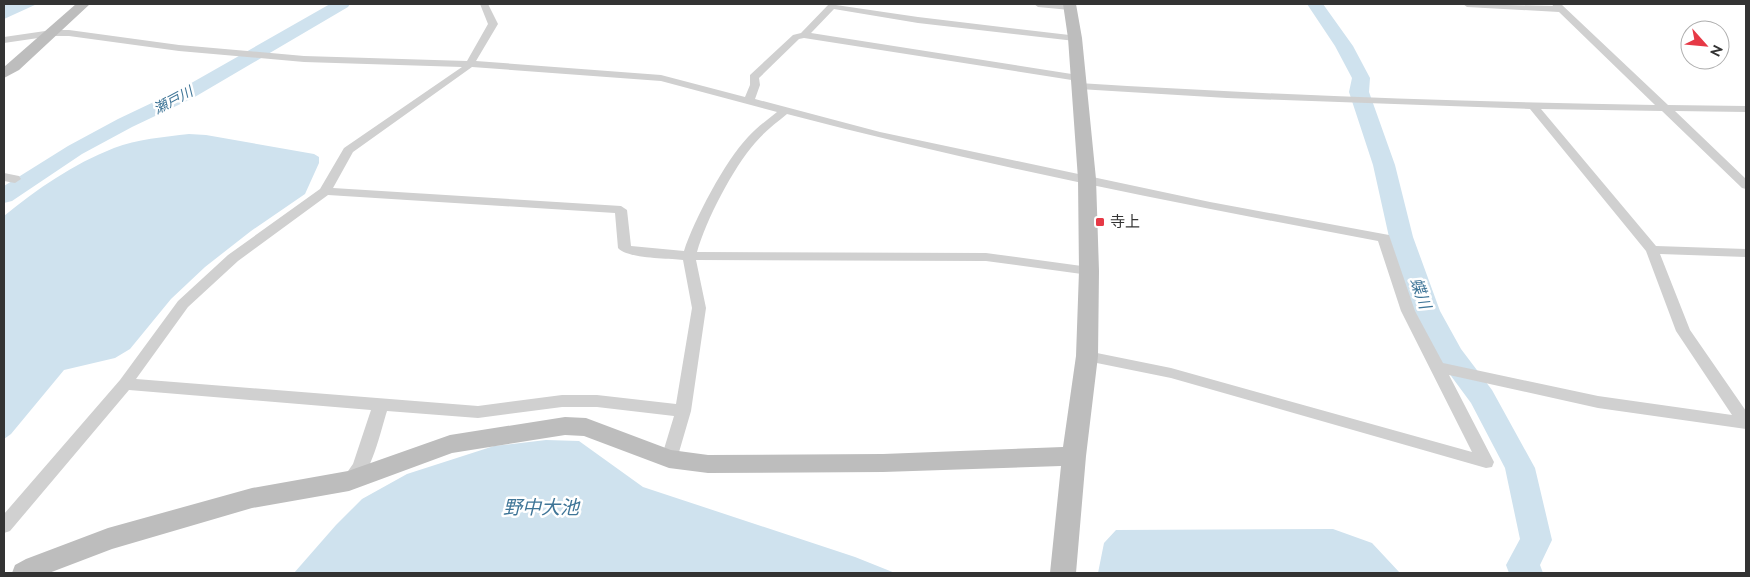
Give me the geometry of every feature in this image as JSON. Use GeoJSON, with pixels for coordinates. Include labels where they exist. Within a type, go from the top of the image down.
{"type":"FeatureCollection","features":[{"type":"Feature","properties":{"kind":"street"},"geometry":{"type":"LineString","coordinates":[[4,74],[84,4]]}},
{"type":"Feature","properties":{"kind":"street"},"geometry":{"type":"LineString","coordinates":[[4,526],[125,384],[183,304],[233,258],[324,191],[348,150],[470,64],[493,24],[484,4]]}},
{"type":"Feature","properties":{"kind":"street"},"geometry":{"type":"LineString","coordinates":[[1038,4],[1070,5],[1075,38],[1087,179],[1089,271],[1087,356],[1074,456],[1063,573]]}},
{"type":"Feature","properties":{"kind":"street"},"geometry":{"type":"LineString","coordinates":[[1467,4],[1558,6],[1746,185]]}},
{"type":"Feature","properties":{"kind":"street"},"geometry":{"type":"LineString","coordinates":[[804,35],[833,5],[927,22],[1075,38]]}},
{"type":"Feature","properties":{"kind":"street"},"geometry":{"type":"LineString","coordinates":[[4,40],[52,33],[69,33],[179,48],[262,55],[470,64],[661,78],[879,135],[1210,206],[1384,238],[1408,312],[1486,462],[1171,373],[1087,356]]}},
{"type":"Feature","properties":{"kind":"street"},"geometry":{"type":"LineString","coordinates":[[749,102],[755,85],[754,77],[796,37],[804,35],[1078,82],[1226,95],[1534,106],[1746,109]]}},
{"type":"Feature","properties":{"kind":"street"},"geometry":{"type":"LineString","coordinates":[[1534,106],[1652,250],[1683,330],[1745,422]]}},
{"type":"Feature","properties":{"kind":"street"},"geometry":{"type":"LineString","coordinates":[[669,459],[683,411],[698,308],[689,256],[706,213],[734,160],[752,139],[784,111]]}},
{"type":"Feature","properties":{"kind":"street"},"geometry":{"type":"LineString","coordinates":[[324,191],[621,210],[624,248],[635,251],[689,256],[986,257],[1089,271]]}},
{"type":"Feature","properties":{"kind":"street"},"geometry":{"type":"LineString","coordinates":[[1652,250],[1746,253]]}},
{"type":"Feature","properties":{"kind":"street"},"geometry":{"type":"LineString","coordinates":[[1438,368],[1598,402],[1745,422]]}},
{"type":"Feature","properties":{"kind":"street"},"geometry":{"type":"LineString","coordinates":[[125,384],[478,412],[562,401],[597,401],[683,411]]}},
{"type":"Feature","properties":{"kind":"street"},"geometry":{"type":"LineString","coordinates":[[349,481],[360,467],[381,405]]}},
{"type":"Feature","properties":{"kind":"street"},"geometry":{"type":"LineString","coordinates":[[25,573],[35,567],[108,539],[252,498],[349,481],[450,444],[565,426],[586,427],[669,459],[708,464],[825,464],[1074,456]]}},
{"type":"Feature","properties":{"kind":"water"},"geometry":{"type":"Polygon","coordinates":[[[4,4],[37,4],[4,19],[4,4]]]}},
{"type":"Feature","properties":{"kind":"water"},"geometry":{"type":"Polygon","coordinates":[[[189,134],[206,135],[314,154],[319,157],[319,163],[305,194],[251,231],[205,267],[171,299],[130,349],[115,358],[64,370],[11,434],[4,439],[4,216],[56,178],[99,154],[132,142],[189,134]]]}},
{"type":"Feature","properties":{"kind":"water","name":"野中大池"},"geometry":{"type":"Polygon","coordinates":[[[546,440],[579,441],[643,487],[855,557],[895,573],[294,573],[336,525],[362,499],[407,474],[494,446],[546,440]]]}},
{"type":"Feature","properties":{"kind":"water"},"geometry":{"type":"Polygon","coordinates":[[[1333,529],[1372,543],[1400,573],[1098,573],[1104,543],[1116,530],[1333,529]]]}},
{"type":"Feature","properties":{"kind":"waterway","name":"瀬戸川"},"geometry":{"type":"LineString","coordinates":[[4,196],[75,150],[125,123],[186,94],[342,4]]}},
{"type":"Feature","properties":{"kind":"waterway","name":"蝶川"},"geometry":{"type":"LineString","coordinates":[[1315,4],[1344,46],[1361,78],[1359,92],[1384,165],[1401,237],[1427,311],[1450,354],[1482,397],[1520,468],[1536,540],[1523,565],[1526,573]]}},
{"type":"Feature","properties":{"kind":"place","name":"寺上"},"geometry":{"type":"Point","coordinates":[1100,222]}}]}
